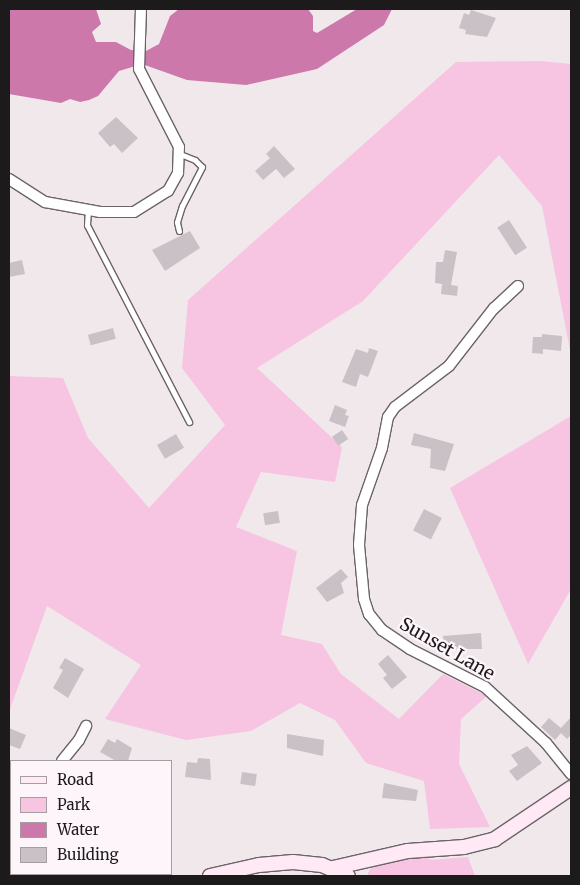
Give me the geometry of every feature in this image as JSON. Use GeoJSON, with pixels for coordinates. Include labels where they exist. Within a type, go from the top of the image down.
{"type":"FeatureCollection","features":[{"type":"Feature","properties":{"kind":"street"},"geometry":{"type":"LineString","coordinates":[[9,179],[44,202],[124,214],[144,208],[174,184],[180,154],[176,139],[139,69],[138,45],[141,9]]}},
{"type":"Feature","properties":{"kind":"street","name":"Sunset Lane"},"geometry":{"type":"LineString","coordinates":[[518,286],[494,308],[449,366],[395,407],[388,417],[382,448],[362,505],[359,545],[363,590],[368,614],[382,630],[410,649],[485,687],[546,743],[571,774]]}},
{"type":"Feature","properties":{"kind":"street"},"geometry":{"type":"LineString","coordinates":[[63,760],[79,740],[86,726]]}},
{"type":"Feature","properties":{"kind":"street"},"geometry":{"type":"LineString","coordinates":[[333,868],[408,851],[464,847],[488,841],[512,830],[571,788]]}},
{"type":"Feature","properties":{"kind":"street"},"geometry":{"type":"LineString","coordinates":[[210,876],[279,862],[304,862],[333,868],[348,876]]}},
{"type":"Feature","properties":{"kind":"lane"},"geometry":{"type":"LineString","coordinates":[[179,231],[177,222],[182,206],[202,167],[189,156],[180,154]]}},
{"type":"Feature","properties":{"kind":"lane"},"geometry":{"type":"LineString","coordinates":[[88,210],[87,225],[189,422]]}},
{"type":"Feature","properties":{"kind":"green space"},"geometry":{"type":"Polygon","coordinates":[[[540,61],[571,64],[571,355],[542,206],[499,155],[363,301],[257,368],[342,447],[335,482],[261,472],[236,527],[297,551],[281,635],[322,644],[341,674],[399,719],[443,674],[487,696],[461,719],[459,764],[490,827],[430,829],[424,781],[366,763],[335,720],[300,703],[251,731],[186,740],[105,719],[141,665],[47,606],[9,712],[9,376],[63,378],[88,438],[149,508],[225,425],[182,368],[188,300],[456,62],[540,61]]]}},
{"type":"Feature","properties":{"kind":"green space"},"geometry":{"type":"Polygon","coordinates":[[[571,416],[571,589],[528,664],[450,488],[571,416]]]}},
{"type":"Feature","properties":{"kind":"green space"},"geometry":{"type":"Polygon","coordinates":[[[423,856],[431,860],[468,857],[475,876],[367,876],[370,869],[382,863],[423,856]]]}},
{"type":"Feature","properties":{"kind":"water"},"geometry":{"type":"Polygon","coordinates":[[[9,9],[96,9],[101,24],[92,32],[96,42],[116,42],[131,50],[146,51],[159,44],[170,16],[179,9],[308,9],[313,16],[313,31],[317,33],[357,9],[392,9],[384,25],[317,69],[246,85],[187,80],[142,64],[119,71],[98,96],[80,102],[70,99],[61,103],[9,94],[9,9]]]}},
{"type":"Feature","properties":{"kind":"building"},"geometry":{"type":"Polygon","coordinates":[[[471,10],[496,18],[487,37],[465,34],[466,30],[459,28],[464,13],[469,15],[471,10]]]}},
{"type":"Feature","properties":{"kind":"building"},"geometry":{"type":"Polygon","coordinates":[[[116,117],[138,138],[122,153],[114,144],[110,147],[98,133],[116,117]]]}},
{"type":"Feature","properties":{"kind":"building"},"geometry":{"type":"Polygon","coordinates":[[[274,146],[295,169],[284,178],[276,169],[263,180],[255,171],[270,158],[266,154],[274,146]]]}},
{"type":"Feature","properties":{"kind":"building"},"geometry":{"type":"Polygon","coordinates":[[[509,220],[527,248],[515,255],[497,228],[509,220]]]}},
{"type":"Feature","properties":{"kind":"building"},"geometry":{"type":"Polygon","coordinates":[[[190,231],[200,248],[165,271],[152,250],[190,231]]]}},
{"type":"Feature","properties":{"kind":"building"},"geometry":{"type":"Polygon","coordinates":[[[445,250],[457,252],[451,285],[458,286],[457,296],[441,294],[442,284],[435,283],[436,262],[443,262],[445,250]]]}},
{"type":"Feature","properties":{"kind":"building"},"geometry":{"type":"Polygon","coordinates":[[[22,260],[25,274],[9,277],[9,263],[22,260]]]}},
{"type":"Feature","properties":{"kind":"building"},"geometry":{"type":"Polygon","coordinates":[[[113,328],[116,339],[91,345],[88,335],[113,328]]]}},
{"type":"Feature","properties":{"kind":"building"},"geometry":{"type":"Polygon","coordinates":[[[542,334],[562,336],[561,351],[543,349],[543,354],[532,353],[533,337],[542,337],[542,334]]]}},
{"type":"Feature","properties":{"kind":"building"},"geometry":{"type":"Polygon","coordinates":[[[369,348],[378,351],[368,377],[360,374],[356,387],[342,382],[356,349],[368,353],[369,348]]]}},
{"type":"Feature","properties":{"kind":"building"},"geometry":{"type":"Polygon","coordinates":[[[335,405],[347,410],[345,415],[349,416],[345,427],[329,421],[335,405]]]}},
{"type":"Feature","properties":{"kind":"building"},"geometry":{"type":"Polygon","coordinates":[[[342,430],[348,439],[338,446],[332,437],[342,430]]]}},
{"type":"Feature","properties":{"kind":"building"},"geometry":{"type":"Polygon","coordinates":[[[414,433],[454,444],[445,471],[430,468],[431,449],[411,445],[414,433]]]}},
{"type":"Feature","properties":{"kind":"building"},"geometry":{"type":"Polygon","coordinates":[[[176,434],[184,448],[165,459],[157,445],[176,434]]]}},
{"type":"Feature","properties":{"kind":"building"},"geometry":{"type":"Polygon","coordinates":[[[424,509],[442,518],[431,539],[413,530],[424,509]]]}},
{"type":"Feature","properties":{"kind":"building"},"geometry":{"type":"Polygon","coordinates":[[[278,511],[280,523],[265,525],[263,513],[278,511]]]}},
{"type":"Feature","properties":{"kind":"building"},"geometry":{"type":"Polygon","coordinates":[[[341,569],[348,577],[341,583],[344,593],[327,602],[316,588],[341,569]]]}},
{"type":"Feature","properties":{"kind":"building"},"geometry":{"type":"Polygon","coordinates":[[[481,633],[482,649],[444,649],[443,636],[481,633]]]}},
{"type":"Feature","properties":{"kind":"building"},"geometry":{"type":"Polygon","coordinates":[[[388,655],[407,677],[392,689],[383,678],[387,675],[378,664],[388,655]]]}},
{"type":"Feature","properties":{"kind":"building"},"geometry":{"type":"Polygon","coordinates":[[[65,658],[84,669],[68,698],[53,688],[63,670],[59,668],[65,658]]]}},
{"type":"Feature","properties":{"kind":"building"},"geometry":{"type":"Polygon","coordinates":[[[571,717],[571,735],[567,739],[561,733],[555,740],[541,727],[549,718],[561,728],[571,717]]]}},
{"type":"Feature","properties":{"kind":"building"},"geometry":{"type":"Polygon","coordinates":[[[9,728],[26,735],[20,749],[9,745],[9,728]]]}},
{"type":"Feature","properties":{"kind":"building"},"geometry":{"type":"Polygon","coordinates":[[[287,734],[324,740],[323,756],[287,748],[287,734]]]}},
{"type":"Feature","properties":{"kind":"building"},"geometry":{"type":"Polygon","coordinates":[[[108,739],[115,743],[117,739],[132,748],[128,760],[114,760],[100,752],[108,739]]]}},
{"type":"Feature","properties":{"kind":"building"},"geometry":{"type":"Polygon","coordinates":[[[527,746],[542,763],[517,781],[509,771],[518,765],[511,755],[527,746]]]}},
{"type":"Feature","properties":{"kind":"building"},"geometry":{"type":"Polygon","coordinates":[[[198,758],[210,759],[211,780],[185,777],[187,762],[197,763],[198,758]]]}},
{"type":"Feature","properties":{"kind":"building"},"geometry":{"type":"Polygon","coordinates":[[[242,772],[257,774],[255,786],[240,784],[242,772]]]}},
{"type":"Feature","properties":{"kind":"building"},"geometry":{"type":"Polygon","coordinates":[[[384,783],[418,790],[416,801],[382,798],[384,783]]]}}]}
